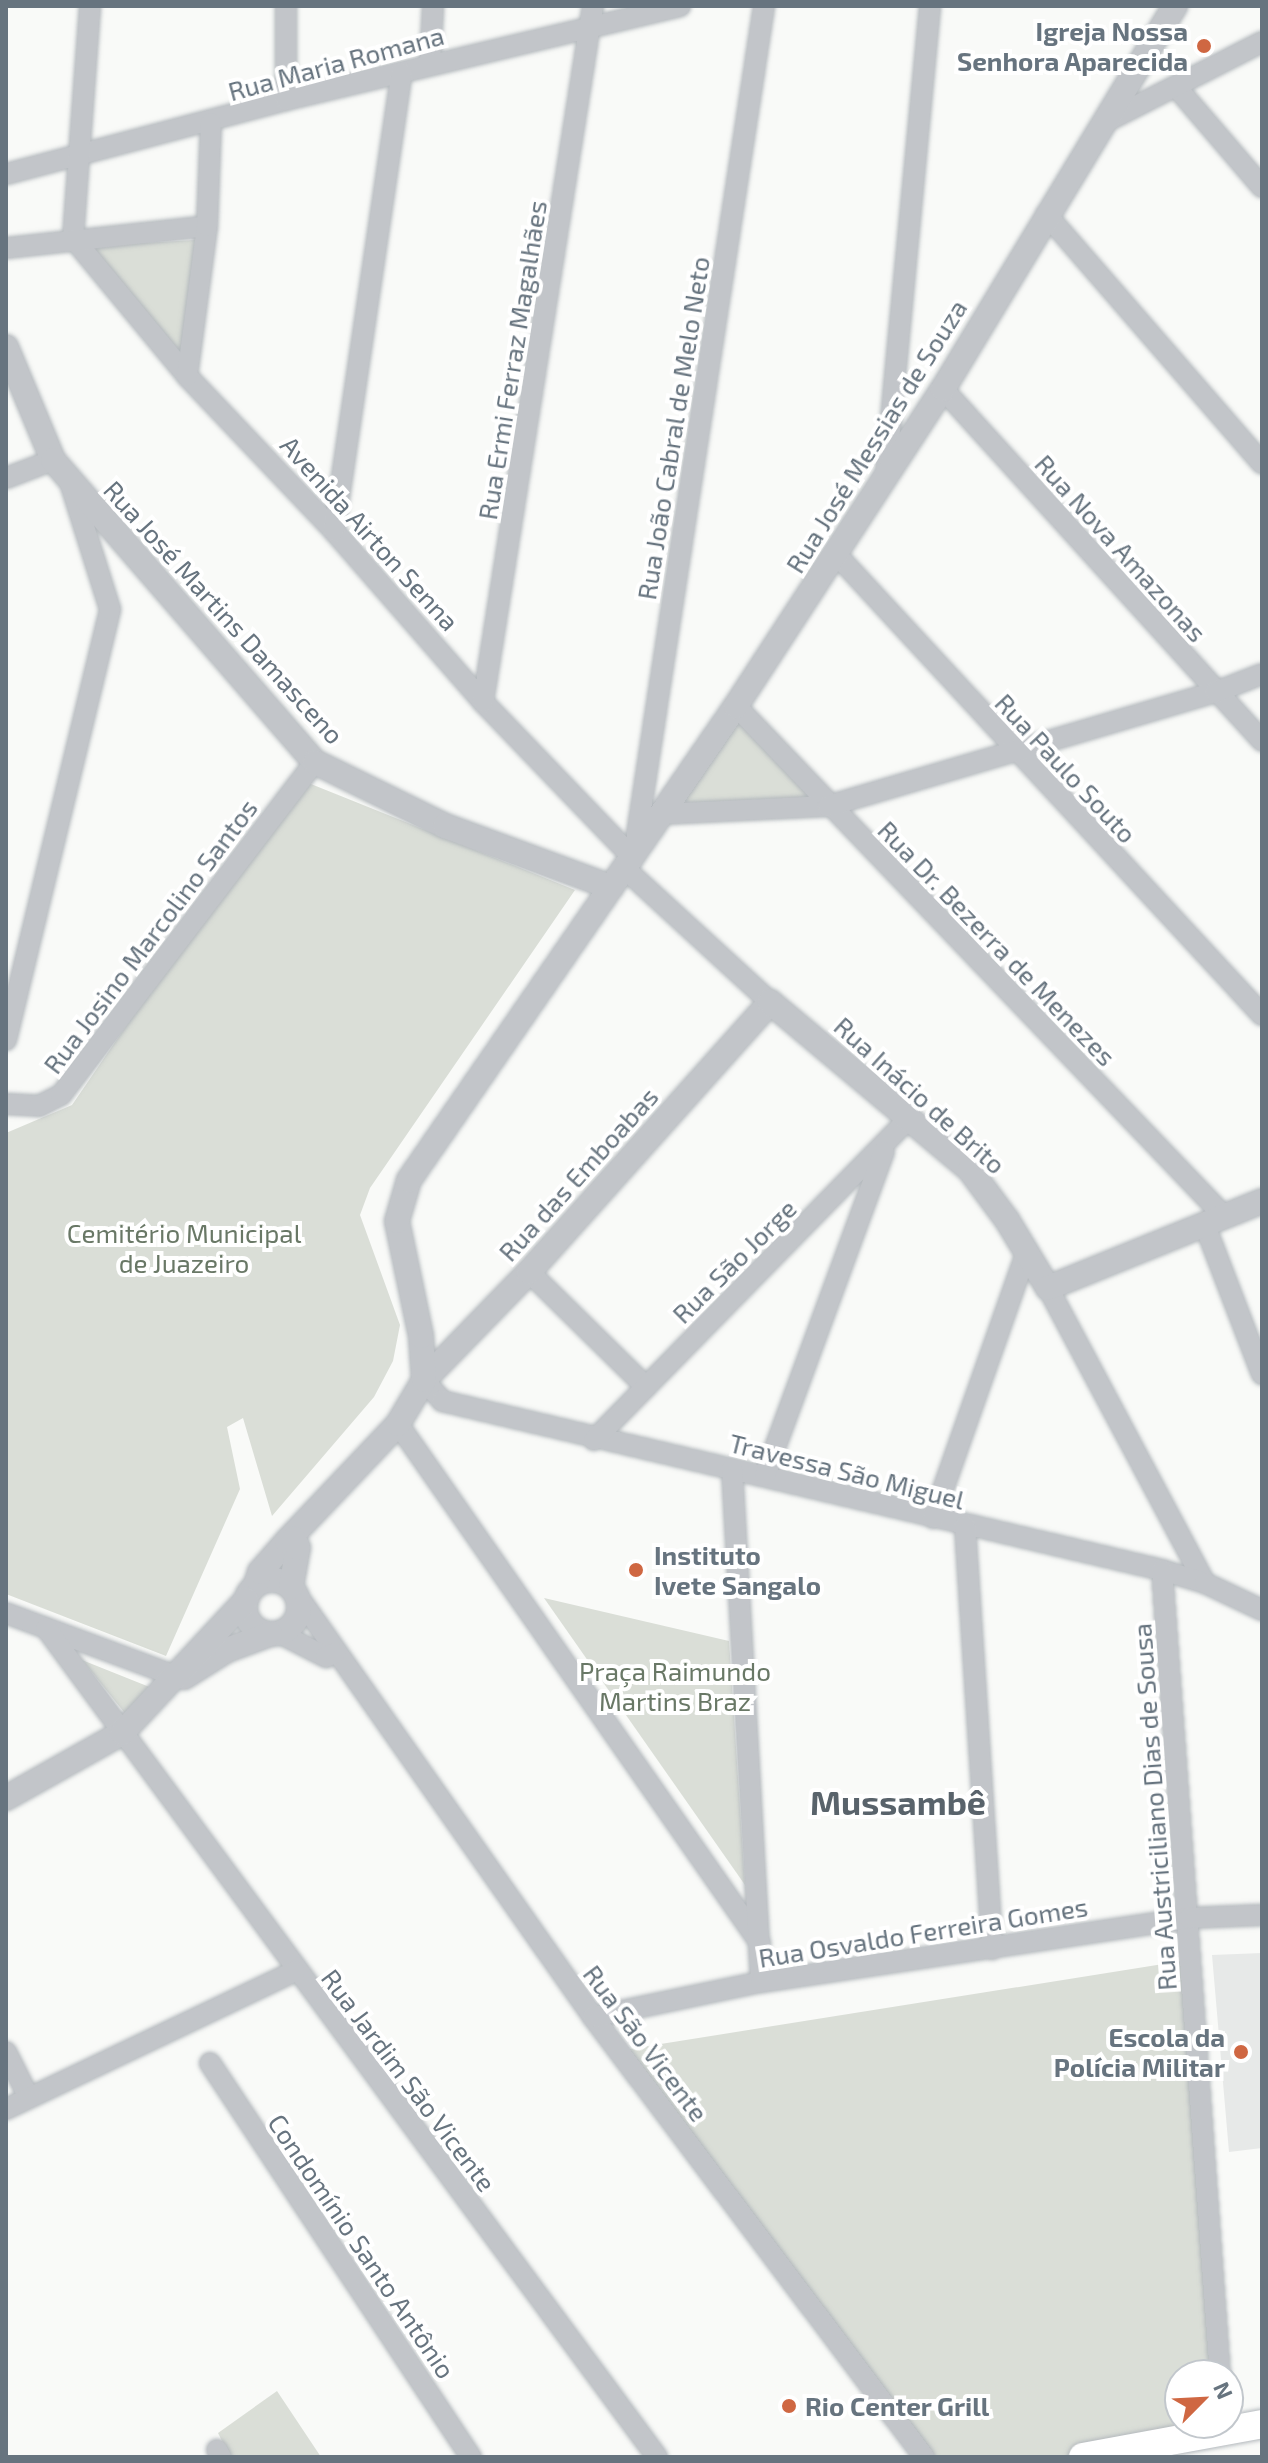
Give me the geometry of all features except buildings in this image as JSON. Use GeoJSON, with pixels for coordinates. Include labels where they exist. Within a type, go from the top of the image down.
{"type":"FeatureCollection","features":[{"type":"Feature","properties":{"kind":"main road"},"geometry":{"type":"LineString","coordinates":[[1083,2457],[1167,2439]]}},
{"type":"Feature","properties":{"kind":"street"},"geometry":{"type":"LineString","coordinates":[[73,238],[90,6]]}},
{"type":"Feature","properties":{"kind":"street"},"geometry":{"type":"LineString","coordinates":[[286,6],[286,100]]}},
{"type":"Feature","properties":{"kind":"street"},"geometry":{"type":"LineString","coordinates":[[430,64],[433,6]]}},
{"type":"Feature","properties":{"kind":"street","name":"Rua Ermi Ferraz Magalhães"},"geometry":{"type":"LineString","coordinates":[[483,702],[592,28],[593,6]]}},
{"type":"Feature","properties":{"kind":"street","name":"Rua Maria Romana"},"geometry":{"type":"LineString","coordinates":[[6,174],[78,158],[430,64],[680,6]]}},
{"type":"Feature","properties":{"kind":"street","name":"Rua João Cabral de Melo Neto"},"geometry":{"type":"LineString","coordinates":[[623,871],[764,6]]}},
{"type":"Feature","properties":{"kind":"street"},"geometry":{"type":"LineString","coordinates":[[886,472],[930,6]]}},
{"type":"Feature","properties":{"kind":"street","name":"Rua José Messias de Souza"},"geometry":{"type":"LineString","coordinates":[[424,1380],[421,1336],[398,1234],[409,1180],[736,706],[943,389],[1046,214],[1109,120],[1175,6]]}},
{"type":"Feature","properties":{"kind":"street"},"geometry":{"type":"LineString","coordinates":[[1109,120],[1178,89],[1262,42]]}},
{"type":"Feature","properties":{"kind":"street"},"geometry":{"type":"LineString","coordinates":[[334,531],[402,73]]}},
{"type":"Feature","properties":{"kind":"street"},"geometry":{"type":"LineString","coordinates":[[1178,89],[1262,187]]}},
{"type":"Feature","properties":{"kind":"street"},"geometry":{"type":"LineString","coordinates":[[187,376],[207,226],[211,123]]}},
{"type":"Feature","properties":{"kind":"street"},"geometry":{"type":"LineString","coordinates":[[1046,214],[1262,463]]}},
{"type":"Feature","properties":{"kind":"street"},"geometry":{"type":"LineString","coordinates":[[6,248],[73,238],[207,226]]}},
{"type":"Feature","properties":{"kind":"street","name":"Avenida Airton Senna"},"geometry":{"type":"LineString","coordinates":[[73,238],[187,376],[334,531],[483,702],[623,871]]}},
{"type":"Feature","properties":{"kind":"street","name":"Rua José Martins Damasceno"},"geometry":{"type":"LineString","coordinates":[[6,347],[53,460],[315,762],[445,826],[623,871]]}},
{"type":"Feature","properties":{"kind":"street","name":"Rua Nova Amazonas"},"geometry":{"type":"LineString","coordinates":[[943,389],[1262,741]]}},
{"type":"Feature","properties":{"kind":"street"},"geometry":{"type":"LineString","coordinates":[[6,478],[53,460]]}},
{"type":"Feature","properties":{"kind":"street"},"geometry":{"type":"LineString","coordinates":[[6,1040],[110,609],[69,481]]}},
{"type":"Feature","properties":{"kind":"street","name":"Rua Paulo Souto"},"geometry":{"type":"LineString","coordinates":[[835,553],[1016,753],[1262,1015]]}},
{"type":"Feature","properties":{"kind":"street"},"geometry":{"type":"LineString","coordinates":[[662,814],[828,806],[1016,753],[1216,692],[1262,674]]}},
{"type":"Feature","properties":{"kind":"street","name":"Rua Dr. Bezerra de Menezes"},"geometry":{"type":"LineString","coordinates":[[736,706],[1213,1219]]}},
{"type":"Feature","properties":{"kind":"street","name":"Rua Josino Marcolino Santos"},"geometry":{"type":"LineString","coordinates":[[6,1104],[39,1106],[61,1095],[315,762]]}},
{"type":"Feature","properties":{"kind":"street","name":"Rua Inácio de Brito"},"geometry":{"type":"LineString","coordinates":[[623,871],[770,1002],[970,1170],[1027,1251],[1205,1583]]}},
{"type":"Feature","properties":{"kind":"street","name":"Rua das Emboabas"},"geometry":{"type":"LineString","coordinates":[[294,1539],[398,1424],[424,1380],[529,1272],[770,1002]]}},
{"type":"Feature","properties":{"kind":"street","name":"Rua São Jorge"},"geometry":{"type":"LineString","coordinates":[[594,1440],[887,1145],[909,1118]]}},
{"type":"Feature","properties":{"kind":"street"},"geometry":{"type":"LineString","coordinates":[[765,1475],[887,1145]]}},
{"type":"Feature","properties":{"kind":"street"},"geometry":{"type":"LineString","coordinates":[[1048,1288],[1262,1201]]}},
{"type":"Feature","properties":{"kind":"street"},"geometry":{"type":"LineString","coordinates":[[1213,1219],[1262,1374]]}},
{"type":"Feature","properties":{"kind":"street"},"geometry":{"type":"LineString","coordinates":[[933,1518],[1027,1251]]}},
{"type":"Feature","properties":{"kind":"street"},"geometry":{"type":"LineString","coordinates":[[529,1272],[646,1387]]}},
{"type":"Feature","properties":{"kind":"street","name":"Travessa São Miguel"},"geometry":{"type":"LineString","coordinates":[[424,1380],[442,1401],[594,1440],[765,1475],[965,1526],[1162,1570],[1205,1583],[1262,1610]]}},
{"type":"Feature","properties":{"kind":"street"},"geometry":{"type":"LineString","coordinates":[[398,1424],[760,1943]]}},
{"type":"Feature","properties":{"kind":"street"},"geometry":{"type":"LineString","coordinates":[[732,1469],[761,1982]]}},
{"type":"Feature","properties":{"kind":"street"},"geometry":{"type":"LineString","coordinates":[[965,1526],[992,1949]]}},
{"type":"Feature","properties":{"kind":"street"},"geometry":{"type":"LineString","coordinates":[[6,1613],[178,1677],[275,1634],[295,1622],[298,1548],[294,1539],[260,1572],[251,1592],[253,1626],[275,1634],[326,1657],[335,1653]]}},
{"type":"Feature","properties":{"kind":"street","name":"Rua Austriciliano Dias de Sousa"},"geometry":{"type":"LineString","coordinates":[[1162,1570],[1219,2359]]}},
{"type":"Feature","properties":{"kind":"street"},"geometry":{"type":"LineString","coordinates":[[6,1798],[122,1733],[178,1677],[235,1606],[251,1592],[274,1579],[294,1591]]}},
{"type":"Feature","properties":{"kind":"street","name":"Rua São Vicente"},"geometry":{"type":"LineString","coordinates":[[294,1591],[336,1645],[335,1653],[593,2017],[924,2457]]}},
{"type":"Feature","properties":{"kind":"street","name":"Rua Jardim São Vicente"},"geometry":{"type":"LineString","coordinates":[[46,1628],[295,1971],[657,2457]]}},
{"type":"Feature","properties":{"kind":"street","name":"Rua Osvaldo Ferreira Gomes"},"geometry":{"type":"LineString","coordinates":[[593,2017],[761,1982],[1189,1918],[1262,1915]]}},
{"type":"Feature","properties":{"kind":"street"},"geometry":{"type":"LineString","coordinates":[[6,2109],[295,1971]]}},
{"type":"Feature","properties":{"kind":"street"},"geometry":{"type":"LineString","coordinates":[[6,2052],[29,2098]]}},
{"type":"Feature","properties":{"kind":"street","name":"Condomínio Santo Antônio"},"geometry":{"type":"LineString","coordinates":[[210,2063],[471,2457]]}},
{"type":"Feature","properties":{"kind":"shaded area","name":"Escola da Polícia Militar"},"geometry":{"type":"Polygon","coordinates":[[[1262,1953],[1262,2148],[1229,2152],[1212,1955],[1262,1953]]]}},
{"type":"Feature","properties":{"kind":"green space"},"geometry":{"type":"Polygon","coordinates":[[[195,240],[181,367],[90,246],[195,240]]]}},
{"type":"Feature","properties":{"kind":"green space"},"geometry":{"type":"Polygon","coordinates":[[[736,706],[828,806],[662,814],[736,706]]]}},
{"type":"Feature","properties":{"kind":"green space","name":"Cemitério Municipal de Juazeiro"},"geometry":{"type":"Polygon","coordinates":[[[296,778],[575,890],[370,1188],[360,1215],[400,1325],[393,1361],[374,1397],[272,1516],[243,1418],[227,1427],[240,1489],[166,1656],[6,1594],[6,1133],[72,1105],[296,778]]]}},
{"type":"Feature","properties":{"kind":"green space","name":"Praça Raimundo Martins Braz"},"geometry":{"type":"Polygon","coordinates":[[[544,1598],[729,1641],[745,1885],[544,1598]]]}},
{"type":"Feature","properties":{"kind":"green space"},"geometry":{"type":"Polygon","coordinates":[[[82,1660],[152,1688],[128,1717],[82,1660]]]}},
{"type":"Feature","properties":{"kind":"green space"},"geometry":{"type":"Polygon","coordinates":[[[1182,1961],[1210,2359],[1164,2359],[1164,2439],[1169,2439],[1118,2457],[927,2457],[623,2050],[1182,1961]]]}},
{"type":"Feature","properties":{"kind":"green space"},"geometry":{"type":"Polygon","coordinates":[[[277,2391],[321,2457],[230,2457],[218,2433],[277,2391]]]}},
{"type":"Feature","properties":{"kind":"place","name":"Igreja Nossa Senhora Aparecida"},"geometry":{"type":"Point","coordinates":[1204,46]}},
{"type":"Feature","properties":{"kind":"place","name":"Instituto Ivete Sangalo"},"geometry":{"type":"Point","coordinates":[636,1570]}},
{"type":"Feature","properties":{"kind":"place","name":"Escola da Polícia Militar"},"geometry":{"type":"Point","coordinates":[1241,2052]}},
{"type":"Feature","properties":{"kind":"place","name":"Rio Center Grill"},"geometry":{"type":"Point","coordinates":[789,2406]}},
{"type":"Feature","properties":{"kind":"district","name":"Mussambê"},"geometry":{"type":"Point","coordinates":[898,1802]}}]}
